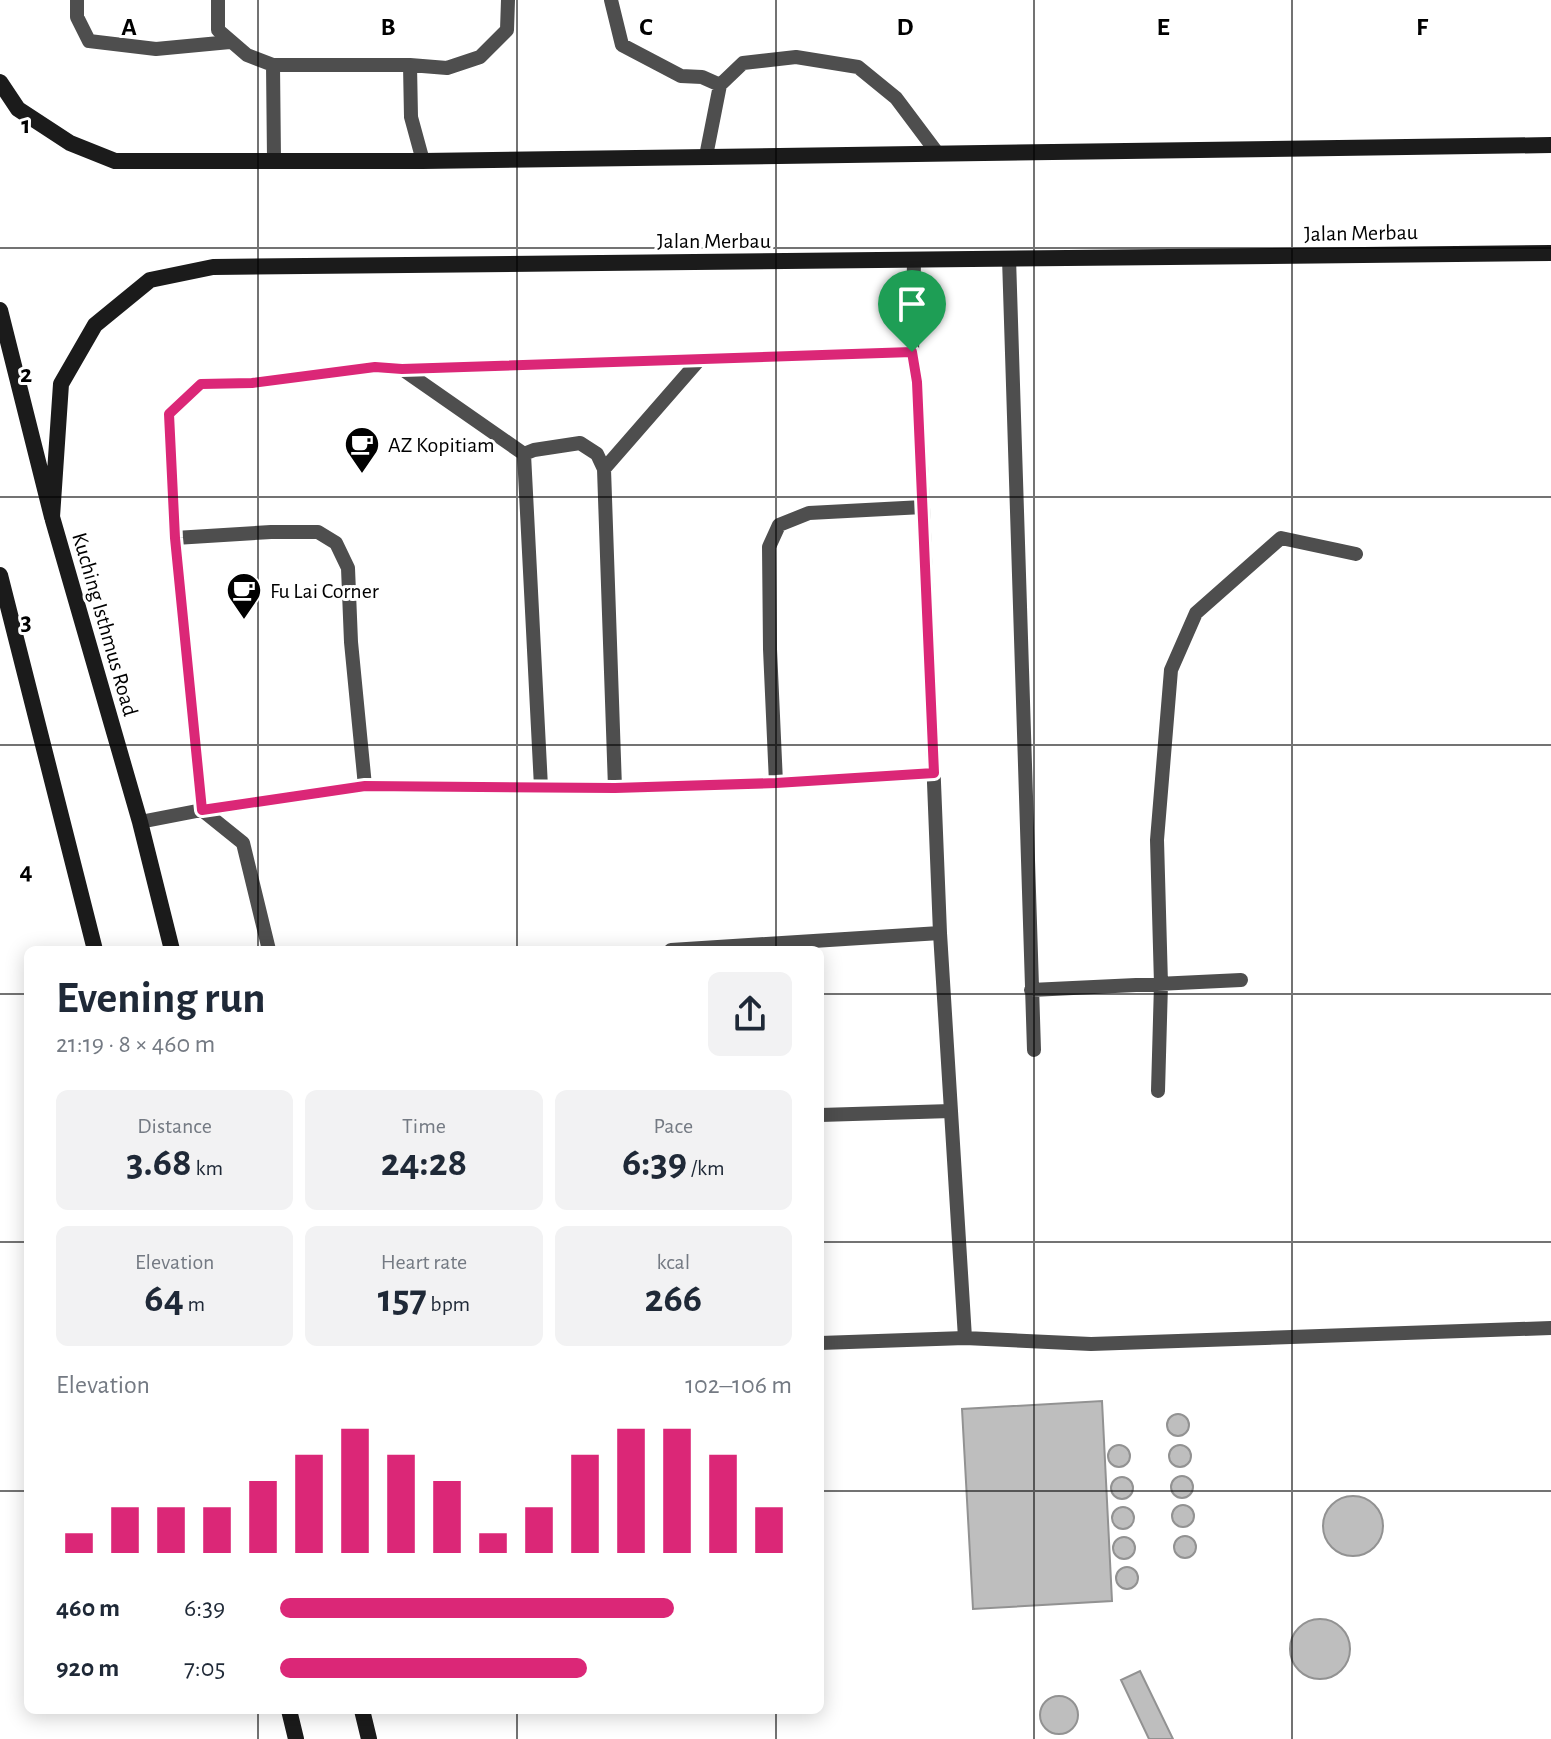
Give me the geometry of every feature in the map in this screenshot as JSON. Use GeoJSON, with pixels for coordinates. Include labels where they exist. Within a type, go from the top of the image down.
{"type":"FeatureCollection","features":[{"type":"Feature","properties":{"kind":"street"},"geometry":{"type":"LineString","coordinates":[[0,82],[18,109],[70,143],[115,161],[423,161],[1551,145]]}},
{"type":"Feature","properties":{"kind":"street","name":"Jalan Merbau"},"geometry":{"type":"LineString","coordinates":[[52,517],[61,384],[95,325],[150,280],[213,267],[1551,253]]}},
{"type":"Feature","properties":{"kind":"street","name":"Kuching Isthmus Road"},"geometry":{"type":"LineString","coordinates":[[0,310],[52,517],[140,822],[171,946]]}},
{"type":"Feature","properties":{"kind":"street"},"geometry":{"type":"LineString","coordinates":[[0,575],[94,946]]}},
{"type":"Feature","properties":{"kind":"street"},"geometry":{"type":"LineString","coordinates":[[290,1714],[296,1739]]}},
{"type":"Feature","properties":{"kind":"street"},"geometry":{"type":"LineString","coordinates":[[363,1714],[369,1739]]}},
{"type":"Feature","properties":{"kind":"lane"},"geometry":{"type":"LineString","coordinates":[[77,0],[77,17],[89,41],[156,49],[230,42]]}},
{"type":"Feature","properties":{"kind":"lane"},"geometry":{"type":"LineString","coordinates":[[218,0],[218,30],[247,55],[273,65],[447,68],[480,57],[507,30],[508,0]]}},
{"type":"Feature","properties":{"kind":"lane"},"geometry":{"type":"LineString","coordinates":[[611,0],[622,45],[681,76],[702,77],[720,85]]}},
{"type":"Feature","properties":{"kind":"lane"},"geometry":{"type":"LineString","coordinates":[[706,156],[720,85],[743,63],[796,57],[858,67],[896,98],[938,154]]}},
{"type":"Feature","properties":{"kind":"lane"},"geometry":{"type":"LineString","coordinates":[[273,65],[274,159]]}},
{"type":"Feature","properties":{"kind":"lane"},"geometry":{"type":"LineString","coordinates":[[410,65],[411,117],[423,161]]}},
{"type":"Feature","properties":{"kind":"lane"},"geometry":{"type":"LineString","coordinates":[[1009,258],[1034,1050]]}},
{"type":"Feature","properties":{"kind":"lane"},"geometry":{"type":"LineString","coordinates":[[914,262],[912,352],[917,382],[940,933],[965,1338]]}},
{"type":"Feature","properties":{"kind":"lane"},"geometry":{"type":"LineString","coordinates":[[268,946],[243,843],[202,810],[175,538],[169,414],[201,384],[252,383],[375,367],[402,369],[912,352]]}},
{"type":"Feature","properties":{"kind":"lane"},"geometry":{"type":"LineString","coordinates":[[604,469],[700,359]]}},
{"type":"Feature","properties":{"kind":"lane"},"geometry":{"type":"LineString","coordinates":[[402,369],[524,454]]}},
{"type":"Feature","properties":{"kind":"lane"},"geometry":{"type":"LineString","coordinates":[[524,454],[580,443],[597,454],[604,469],[615,788]]}},
{"type":"Feature","properties":{"kind":"lane"},"geometry":{"type":"LineString","coordinates":[[524,454],[541,787]]}},
{"type":"Feature","properties":{"kind":"lane"},"geometry":{"type":"LineString","coordinates":[[776,783],[769,547],[779,525],[809,513],[923,507]]}},
{"type":"Feature","properties":{"kind":"lane"},"geometry":{"type":"LineString","coordinates":[[175,538],[318,532],[336,543],[348,568],[351,642],[365,786]]}},
{"type":"Feature","properties":{"kind":"lane"},"geometry":{"type":"LineString","coordinates":[[1158,1091],[1161,984],[1157,840],[1171,670],[1196,613],[1281,538],[1356,554]]}},
{"type":"Feature","properties":{"kind":"lane"},"geometry":{"type":"LineString","coordinates":[[140,822],[365,786],[615,788],[776,783],[934,773]]}},
{"type":"Feature","properties":{"kind":"lane"},"geometry":{"type":"LineString","coordinates":[[734,946],[940,933]]}},
{"type":"Feature","properties":{"kind":"lane"},"geometry":{"type":"LineString","coordinates":[[1031,990],[1241,980]]}},
{"type":"Feature","properties":{"kind":"lane"},"geometry":{"type":"LineString","coordinates":[[824,1115],[951,1111]]}},
{"type":"Feature","properties":{"kind":"lane"},"geometry":{"type":"LineString","coordinates":[[824,1343],[965,1338],[1091,1344],[1551,1328]]}},
{"type":"Feature","properties":{"kind":"building"},"geometry":{"type":"Polygon","coordinates":[[[1102,1401],[1112,1601],[973,1609],[962,1409],[1102,1401]]]}},
{"type":"Feature","properties":{"kind":"building"},"geometry":{"type":"Polygon","coordinates":[[[1178,1414],[1186,1417],[1189,1425],[1186,1433],[1178,1436],[1170,1433],[1167,1425],[1170,1417],[1178,1414]]]}},
{"type":"Feature","properties":{"kind":"building"},"geometry":{"type":"Polygon","coordinates":[[[1119,1445],[1127,1448],[1130,1456],[1127,1464],[1119,1467],[1111,1464],[1108,1456],[1111,1448],[1119,1445]]]}},
{"type":"Feature","properties":{"kind":"building"},"geometry":{"type":"Polygon","coordinates":[[[1180,1445],[1188,1448],[1191,1456],[1188,1464],[1180,1467],[1172,1464],[1169,1456],[1172,1448],[1180,1445]]]}},
{"type":"Feature","properties":{"kind":"building"},"geometry":{"type":"Polygon","coordinates":[[[1182,1476],[1190,1479],[1193,1487],[1190,1495],[1182,1498],[1174,1495],[1171,1487],[1174,1479],[1182,1476]]]}},
{"type":"Feature","properties":{"kind":"building"},"geometry":{"type":"Polygon","coordinates":[[[1122,1477],[1130,1480],[1133,1488],[1130,1496],[1122,1499],[1114,1496],[1111,1488],[1114,1480],[1122,1477]]]}},
{"type":"Feature","properties":{"kind":"building"},"geometry":{"type":"Polygon","coordinates":[[[1353,1496],[1365,1498],[1374,1505],[1381,1514],[1381,1538],[1374,1547],[1365,1554],[1353,1556],[1341,1554],[1332,1547],[1325,1538],[1323,1526],[1325,1514],[1332,1505],[1341,1498],[1353,1496]]]}},
{"type":"Feature","properties":{"kind":"building"},"geometry":{"type":"Polygon","coordinates":[[[1183,1505],[1191,1508],[1194,1516],[1191,1524],[1183,1527],[1175,1524],[1172,1516],[1175,1508],[1183,1505]]]}},
{"type":"Feature","properties":{"kind":"building"},"geometry":{"type":"Polygon","coordinates":[[[1123,1507],[1131,1510],[1134,1518],[1131,1526],[1123,1529],[1115,1526],[1112,1518],[1115,1510],[1123,1507]]]}},
{"type":"Feature","properties":{"kind":"building"},"geometry":{"type":"Polygon","coordinates":[[[1185,1536],[1193,1539],[1196,1547],[1193,1555],[1185,1558],[1177,1555],[1174,1547],[1177,1539],[1185,1536]]]}},
{"type":"Feature","properties":{"kind":"building"},"geometry":{"type":"Polygon","coordinates":[[[1124,1537],[1132,1540],[1135,1548],[1132,1556],[1124,1559],[1116,1556],[1113,1548],[1116,1540],[1124,1537]]]}},
{"type":"Feature","properties":{"kind":"building"},"geometry":{"type":"Polygon","coordinates":[[[1127,1567],[1135,1570],[1138,1578],[1135,1586],[1127,1589],[1119,1586],[1116,1578],[1119,1570],[1127,1567]]]}},
{"type":"Feature","properties":{"kind":"building"},"geometry":{"type":"Polygon","coordinates":[[[1320,1619],[1332,1621],[1341,1628],[1348,1637],[1348,1661],[1341,1670],[1332,1677],[1320,1679],[1308,1677],[1299,1670],[1292,1661],[1290,1649],[1292,1637],[1299,1628],[1308,1621],[1320,1619]]]}},
{"type":"Feature","properties":{"kind":"building"},"geometry":{"type":"Polygon","coordinates":[[[1140,1671],[1173,1739],[1149,1739],[1121,1680],[1140,1671]]]}},
{"type":"Feature","properties":{"kind":"building"},"geometry":{"type":"Polygon","coordinates":[[[1059,1696],[1073,1701],[1078,1715],[1073,1729],[1059,1734],[1045,1729],[1040,1715],[1045,1701],[1059,1696]]]}},
{"type":"Feature","properties":{"kind":"place","name":"AZ Kopitiam"},"geometry":{"type":"Point","coordinates":[362,475]}},
{"type":"Feature","properties":{"kind":"place","name":"Fu Lai Corner"},"geometry":{"type":"Point","coordinates":[244,621]}},
{"type":"Feature","properties":{"kind":"route"},"geometry":{"type":"LineString","coordinates":[[912,352],[917,382],[934,773],[776,783],[615,788],[365,786],[202,810],[175,538],[169,414],[201,384],[252,383],[375,367],[402,369],[912,352]]}}]}
